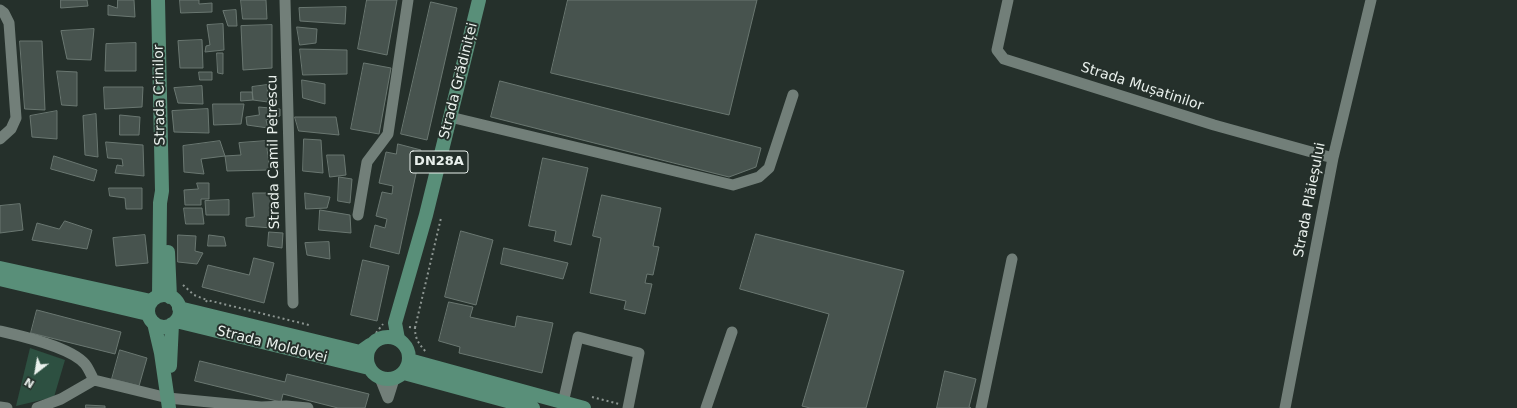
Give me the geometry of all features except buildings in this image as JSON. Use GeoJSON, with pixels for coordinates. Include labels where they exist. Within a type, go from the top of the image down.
{"type":"FeatureCollection","features":[{"type":"Feature","properties":{"kind":"main road","name":"Strada Crinilor"},"geometry":{"type":"LineString","coordinates":[[158,0],[162,191],[160,203],[156,306],[161,353],[169,403]]}},
{"type":"Feature","properties":{"kind":"main road","name":"Strada Grădiniței"},"geometry":{"type":"LineString","coordinates":[[392,338],[426,215],[479,0]]}},
{"type":"Feature","properties":{"kind":"main road"},"geometry":{"type":"LineString","coordinates":[[0,268],[156,306]]}},
{"type":"Feature","properties":{"kind":"main road"},"geometry":{"type":"LineString","coordinates":[[0,279],[156,306],[176,302],[176,318],[169,352],[169,403]]}},
{"type":"Feature","properties":{"kind":"main road"},"geometry":{"type":"LineString","coordinates":[[156,306],[164,327],[176,318]]}},
{"type":"Feature","properties":{"kind":"main road","name":"Strada Moldovei"},"geometry":{"type":"LineString","coordinates":[[176,318],[360,352],[370,346]]}},
{"type":"Feature","properties":{"kind":"main road","name":"Strada Moldovei"},"geometry":{"type":"LineString","coordinates":[[176,318],[369,368]]}},
{"type":"Feature","properties":{"kind":"main road"},"geometry":{"type":"LineString","coordinates":[[392,338],[379,338],[370,346],[366,356],[369,368],[584,408]]}},
{"type":"Feature","properties":{"kind":"main road","name":"DN28A"},"geometry":{"type":"LineString","coordinates":[[392,338],[406,347],[397,372]]}},
{"type":"Feature","properties":{"kind":"main road"},"geometry":{"type":"LineString","coordinates":[[397,372],[533,408]]}},
{"type":"Feature","properties":{"kind":"street","name":"Strada Camil Petrescu"},"geometry":{"type":"LineString","coordinates":[[285,0],[293,303]]}},
{"type":"Feature","properties":{"kind":"street"},"geometry":{"type":"LineString","coordinates":[[358,215],[367,162],[388,134],[408,0]]}},
{"type":"Feature","properties":{"kind":"street","name":"Strada Mușatinilor"},"geometry":{"type":"LineString","coordinates":[[1008,0],[997,50],[1004,59],[1214,125],[1333,158]]}},
{"type":"Feature","properties":{"kind":"street","name":"Strada Plăieșului"},"geometry":{"type":"LineString","coordinates":[[1284,408],[1333,158],[1371,0]]}},
{"type":"Feature","properties":{"kind":"street"},"geometry":{"type":"LineString","coordinates":[[0,10],[4,13],[10,23],[16,118],[11,129],[0,139]]}},
{"type":"Feature","properties":{"kind":"street"},"geometry":{"type":"LineString","coordinates":[[450,117],[733,185],[759,177],[769,168],[793,95]]}},
{"type":"Feature","properties":{"kind":"street"},"geometry":{"type":"LineString","coordinates":[[981,408],[1012,259]]}},
{"type":"Feature","properties":{"kind":"street"},"geometry":{"type":"LineString","coordinates":[[0,331],[32,338],[73,354],[85,364],[94,380],[169,403],[308,408]]}},
{"type":"Feature","properties":{"kind":"street"},"geometry":{"type":"LineString","coordinates":[[706,408],[732,332]]}},
{"type":"Feature","properties":{"kind":"street"},"geometry":{"type":"LineString","coordinates":[[563,403],[578,337],[639,352],[628,408]]}},
{"type":"Feature","properties":{"kind":"street"},"geometry":{"type":"LineString","coordinates":[[388,403],[397,372]]}},
{"type":"Feature","properties":{"kind":"street"},"geometry":{"type":"LineString","coordinates":[[37,408],[61,399],[94,380]]}},
{"type":"Feature","properties":{"kind":"street"},"geometry":{"type":"LineString","coordinates":[[0,407],[7,408]]}},
{"type":"Feature","properties":{"kind":"path"},"geometry":{"type":"LineString","coordinates":[[416,328],[441,218]]}},
{"type":"Feature","properties":{"kind":"path"},"geometry":{"type":"LineString","coordinates":[[180,281],[194,295],[207,300]]}},
{"type":"Feature","properties":{"kind":"green space"},"geometry":{"type":"Polygon","coordinates":[[[30,348],[65,360],[54,397],[16,406],[30,348]]]}}]}
